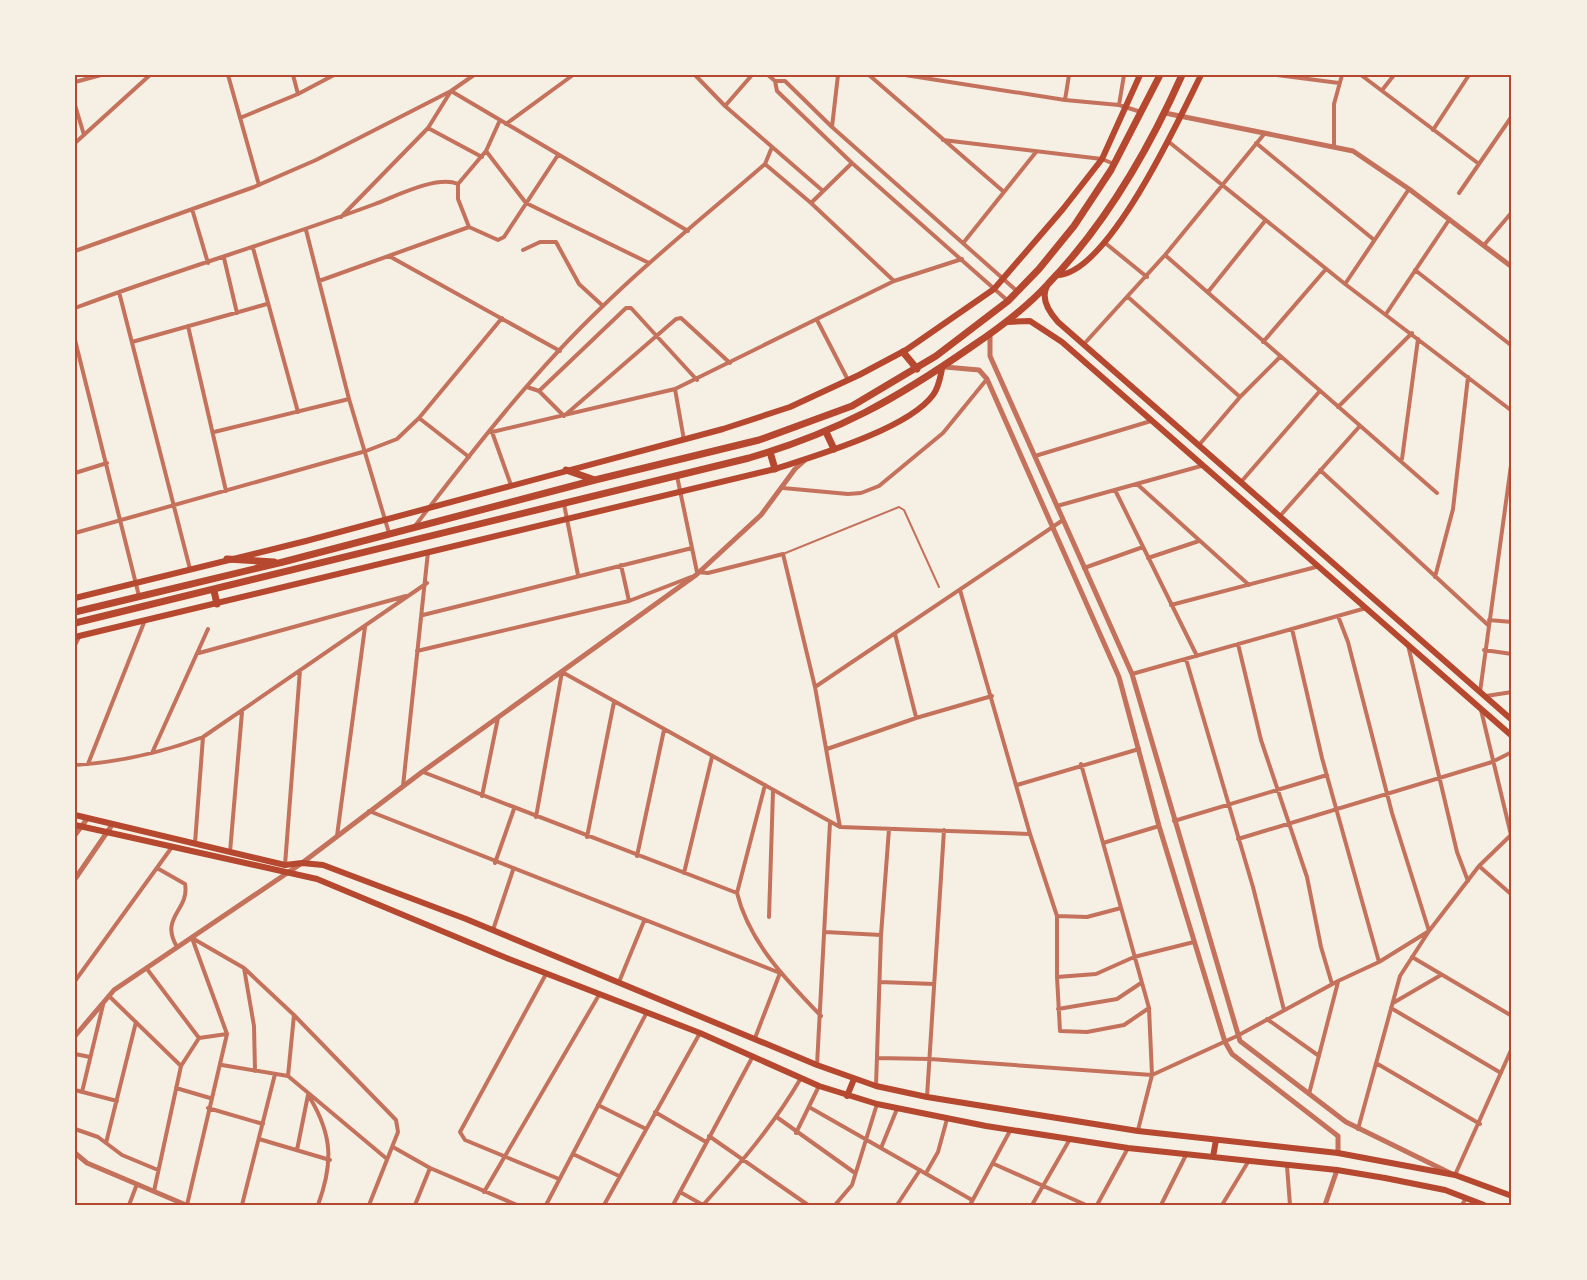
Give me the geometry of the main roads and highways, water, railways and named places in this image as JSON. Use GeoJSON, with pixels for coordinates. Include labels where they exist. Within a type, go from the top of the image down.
{"type":"FeatureCollection","features":[{"type":"Feature","properties":{"kind":"highway"},"geometry":{"type":"LineString","coordinates":[[75,612],[282,562],[415,526],[759,440],[852,406],[917,369],[1018,292],[1074,226],[1115,164],[1160,75]]}},
{"type":"Feature","properties":{"kind":"highway"},"geometry":{"type":"LineString","coordinates":[[75,623],[214,591],[767,453],[826,432],[883,405],[943,368],[990,335],[1047,285],[1092,233],[1165,114],[1182,75]]}},
{"type":"Feature","properties":{"kind":"highway"},"geometry":{"type":"LineString","coordinates":[[903,352],[917,369]]}},
{"type":"Feature","properties":{"kind":"highway"},"geometry":{"type":"LineString","coordinates":[[826,432],[834,449]]}},
{"type":"Feature","properties":{"kind":"highway"},"geometry":{"type":"LineString","coordinates":[[780,434],[784,448]]}},
{"type":"Feature","properties":{"kind":"highway"},"geometry":{"type":"LineString","coordinates":[[759,440],[775,469]]}},
{"type":"Feature","properties":{"kind":"highway"},"geometry":{"type":"LineString","coordinates":[[566,470],[595,480]]}},
{"type":"Feature","properties":{"kind":"highway"},"geometry":{"type":"LineString","coordinates":[[227,559],[282,562]]}},
{"type":"Feature","properties":{"kind":"highway"},"geometry":{"type":"LineString","coordinates":[[214,591],[217,604]]}},
{"type":"Feature","properties":{"kind":"highway"},"geometry":{"type":"LineString","coordinates":[[76,634],[91,619]]}},
{"type":"Feature","properties":{"kind":"main road"},"geometry":{"type":"LineString","coordinates":[[75,598],[384,520],[684,440],[766,416],[848,380],[903,352],[994,289],[1004,279],[1102,159],[1140,75]]}},
{"type":"Feature","properties":{"kind":"main road"},"geometry":{"type":"LineString","coordinates":[[1056,275],[1078,270],[1104,242],[1127,211],[1169,141],[1201,75]]}},
{"type":"Feature","properties":{"kind":"main road"},"geometry":{"type":"LineString","coordinates":[[1047,285],[1044,297],[1049,311],[1084,344],[1512,720]]}},
{"type":"Feature","properties":{"kind":"main road"},"geometry":{"type":"LineString","coordinates":[[1004,323],[1023,320],[1036,324],[1062,342],[1316,567],[1512,736]]}},
{"type":"Feature","properties":{"kind":"main road"},"geometry":{"type":"LineString","coordinates":[[76,634],[217,604],[775,469],[874,433],[924,404],[933,394],[943,368]]}},
{"type":"Feature","properties":{"kind":"main road"},"geometry":{"type":"LineString","coordinates":[[1145,414],[1147,407],[1154,406]]}},
{"type":"Feature","properties":{"kind":"main road"},"geometry":{"type":"LineString","coordinates":[[1243,503],[1252,501],[1255,494]]}},
{"type":"Feature","properties":{"kind":"main road"},"geometry":{"type":"LineString","coordinates":[[75,815],[230,852],[317,879],[700,1033],[819,1086],[848,1096],[947,1118],[1128,1148],[1337,1170],[1445,1190],[1484,1205]]}},
{"type":"Feature","properties":{"kind":"main road"},"geometry":{"type":"LineString","coordinates":[[78,826],[285,869],[302,863],[323,865],[493,930],[817,1065],[876,1086],[927,1097],[1138,1131],[1338,1154],[1455,1175],[1511,1194]]}},
{"type":"Feature","properties":{"kind":"main road"},"geometry":{"type":"LineString","coordinates":[[848,1096],[854,1079]]}},
{"type":"Feature","properties":{"kind":"main road"},"geometry":{"type":"LineString","coordinates":[[1213,1157],[1216,1140]]}}]}
